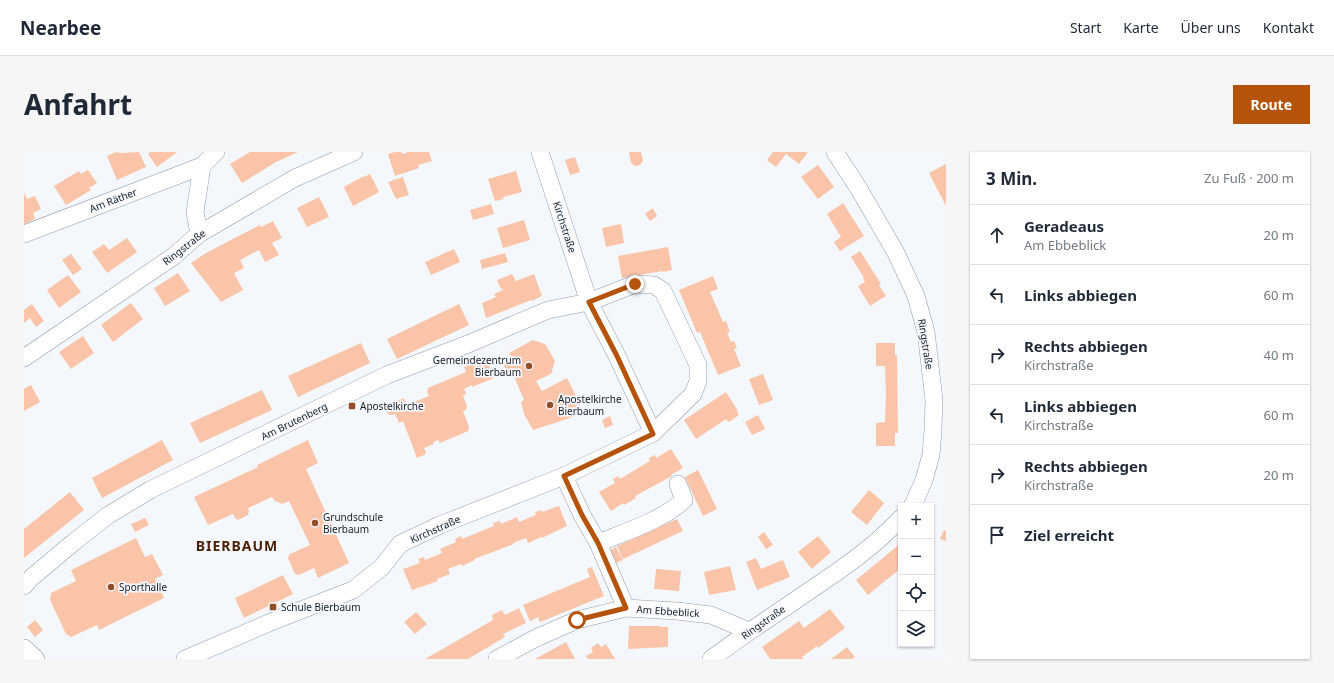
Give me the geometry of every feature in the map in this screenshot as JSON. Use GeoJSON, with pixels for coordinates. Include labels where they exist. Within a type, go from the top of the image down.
{"type":"FeatureCollection","features":[{"type":"Feature","properties":{"kind":"street","name":"Am Räther"},"geometry":{"type":"LineString","coordinates":[[24,234],[202,166],[216,152]]}},
{"type":"Feature","properties":{"kind":"street","name":"Ringstraße"},"geometry":{"type":"LineString","coordinates":[[24,358],[174,256],[199,234],[295,178],[354,152]]}},
{"type":"Feature","properties":{"kind":"street","name":"Kirchstraße"},"geometry":{"type":"LineString","coordinates":[[540,152],[589,302],[617,356],[653,434]]}},
{"type":"Feature","properties":{"kind":"street","name":"Ringstraße"},"geometry":{"type":"LineString","coordinates":[[835,152],[859,189],[896,253],[916,296],[926,332],[934,400],[930,456],[924,480],[914,503]]}},
{"type":"Feature","properties":{"kind":"street"},"geometry":{"type":"LineString","coordinates":[[199,234],[195,212],[202,166]]}},
{"type":"Feature","properties":{"kind":"street","name":"Kirchstraße"},"geometry":{"type":"LineString","coordinates":[[184,659],[278,619],[353,590],[382,567],[400,544],[440,526],[564,476],[653,434],[693,394],[698,381],[698,366],[663,291],[654,285],[635,284],[589,302]]}},
{"type":"Feature","properties":{"kind":"street","name":"Am Brutenberg"},"geometry":{"type":"LineString","coordinates":[[24,586],[31,578],[106,516],[150,490],[387,375],[468,344],[548,310],[589,302]]}},
{"type":"Feature","properties":{"kind":"street"},"geometry":{"type":"LineString","coordinates":[[564,476],[582,515],[598,543],[626,608]]}},
{"type":"Feature","properties":{"kind":"street"},"geometry":{"type":"LineString","coordinates":[[598,543],[647,523],[677,507],[684,500],[678,484]]}},
{"type":"Feature","properties":{"kind":"street","name":"Ringstraße"},"geometry":{"type":"LineString","coordinates":[[718,657],[750,631],[849,564],[884,536],[898,521]]}},
{"type":"Feature","properties":{"kind":"street","name":"Am Ebbeblick"},"geometry":{"type":"LineString","coordinates":[[497,659],[536,638],[577,620],[626,608],[711,615],[750,631]]}},
{"type":"Feature","properties":{"kind":"street"},"geometry":{"type":"LineString","coordinates":[[24,648],[36,659]]}},
{"type":"Feature","properties":{"kind":"building"},"geometry":{"type":"Polygon","coordinates":[[[116,152],[139,152],[146,167],[117,180],[107,156],[116,152]]]}},
{"type":"Feature","properties":{"kind":"building"},"geometry":{"type":"Polygon","coordinates":[[[150,152],[177,152],[157,167],[148,154],[150,152]]]}},
{"type":"Feature","properties":{"kind":"building"},"geometry":{"type":"Polygon","coordinates":[[[250,152],[298,152],[276,162],[242,183],[230,164],[250,152]]]}},
{"type":"Feature","properties":{"kind":"building"},"geometry":{"type":"Polygon","coordinates":[[[402,152],[402,154],[409,152],[429,152],[432,161],[418,165],[419,168],[395,176],[388,154],[402,152]]]}},
{"type":"Feature","properties":{"kind":"building"},"geometry":{"type":"Polygon","coordinates":[[[629,152],[641,152],[643,161],[640,165],[635,166],[631,163],[629,152]]]}},
{"type":"Feature","properties":{"kind":"building"},"geometry":{"type":"Polygon","coordinates":[[[773,152],[808,152],[799,164],[786,154],[776,167],[767,160],[773,152]]]}},
{"type":"Feature","properties":{"kind":"building"},"geometry":{"type":"Polygon","coordinates":[[[575,157],[580,172],[570,175],[565,160],[575,157]]]}},
{"type":"Feature","properties":{"kind":"building"},"geometry":{"type":"Polygon","coordinates":[[[946,164],[946,206],[929,173],[946,164]]]}},
{"type":"Feature","properties":{"kind":"building"},"geometry":{"type":"Polygon","coordinates":[[[818,165],[834,187],[818,199],[801,177],[818,165]]]}},
{"type":"Feature","properties":{"kind":"building"},"geometry":{"type":"Polygon","coordinates":[[[88,170],[97,183],[89,188],[91,190],[66,205],[54,186],[79,171],[81,174],[88,170]]]}},
{"type":"Feature","properties":{"kind":"building"},"geometry":{"type":"Polygon","coordinates":[[[516,171],[522,192],[503,197],[504,199],[495,201],[488,179],[516,171]]]}},
{"type":"Feature","properties":{"kind":"building"},"geometry":{"type":"Polygon","coordinates":[[[370,174],[379,192],[353,206],[344,187],[370,174]]]}},
{"type":"Feature","properties":{"kind":"building"},"geometry":{"type":"Polygon","coordinates":[[[403,177],[409,195],[396,199],[388,182],[403,177]]]}},
{"type":"Feature","properties":{"kind":"building"},"geometry":{"type":"Polygon","coordinates":[[[24,193],[27,199],[35,196],[41,209],[33,213],[35,219],[24,224],[24,193]]]}},
{"type":"Feature","properties":{"kind":"building"},"geometry":{"type":"Polygon","coordinates":[[[319,197],[329,217],[307,227],[297,208],[319,197]]]}},
{"type":"Feature","properties":{"kind":"building"},"geometry":{"type":"Polygon","coordinates":[[[843,203],[864,236],[840,251],[834,242],[841,237],[827,214],[843,203]]]}},
{"type":"Feature","properties":{"kind":"building"},"geometry":{"type":"Polygon","coordinates":[[[491,204],[494,214],[473,220],[470,210],[491,204]]]}},
{"type":"Feature","properties":{"kind":"building"},"geometry":{"type":"Polygon","coordinates":[[[653,208],[657,216],[650,221],[645,214],[653,208]]]}},
{"type":"Feature","properties":{"kind":"building"},"geometry":{"type":"Polygon","coordinates":[[[524,220],[530,240],[503,248],[497,228],[524,220]]]}},
{"type":"Feature","properties":{"kind":"building"},"geometry":{"type":"Polygon","coordinates":[[[273,221],[282,238],[272,243],[279,255],[265,262],[259,250],[240,260],[244,268],[234,273],[243,290],[221,302],[191,263],[206,253],[260,225],[261,227],[273,221]]]}},
{"type":"Feature","properties":{"kind":"building"},"geometry":{"type":"Polygon","coordinates":[[[621,224],[624,243],[606,247],[602,228],[621,224]]]}},
{"type":"Feature","properties":{"kind":"building"},"geometry":{"type":"Polygon","coordinates":[[[127,238],[137,252],[107,273],[92,252],[104,244],[109,250],[127,238]]]}},
{"type":"Feature","properties":{"kind":"building"},"geometry":{"type":"Polygon","coordinates":[[[668,247],[672,270],[622,278],[618,256],[668,247]]]}},
{"type":"Feature","properties":{"kind":"building"},"geometry":{"type":"Polygon","coordinates":[[[454,249],[460,262],[431,275],[425,262],[454,249]]]}},
{"type":"Feature","properties":{"kind":"building"},"geometry":{"type":"Polygon","coordinates":[[[860,251],[881,284],[879,285],[886,296],[870,306],[858,286],[865,282],[864,278],[851,257],[860,251]]]}},
{"type":"Feature","properties":{"kind":"building"},"geometry":{"type":"Polygon","coordinates":[[[505,253],[508,262],[482,269],[480,260],[505,253]]]}},
{"type":"Feature","properties":{"kind":"building"},"geometry":{"type":"Polygon","coordinates":[[[71,254],[82,269],[73,275],[62,260],[71,254]]]}},
{"type":"Feature","properties":{"kind":"building"},"geometry":{"type":"Polygon","coordinates":[[[178,273],[190,291],[165,306],[154,288],[178,273]]]}},
{"type":"Feature","properties":{"kind":"building"},"geometry":{"type":"Polygon","coordinates":[[[512,274],[516,281],[534,274],[542,296],[486,318],[482,303],[496,297],[494,294],[503,290],[502,288],[501,289],[497,280],[512,274]]]}},
{"type":"Feature","properties":{"kind":"building"},"geometry":{"type":"Polygon","coordinates":[[[68,275],[81,292],[59,308],[47,290],[68,275]]]}},
{"type":"Feature","properties":{"kind":"building"},"geometry":{"type":"Polygon","coordinates":[[[713,276],[718,289],[710,292],[723,322],[726,321],[730,332],[727,333],[731,342],[734,341],[737,348],[734,349],[741,366],[718,375],[700,332],[697,333],[679,290],[713,276]]]}},
{"type":"Feature","properties":{"kind":"building"},"geometry":{"type":"Polygon","coordinates":[[[131,303],[143,319],[113,342],[101,325],[131,303]]]}},
{"type":"Feature","properties":{"kind":"building"},"geometry":{"type":"Polygon","coordinates":[[[32,304],[44,321],[36,327],[30,318],[24,323],[24,310],[32,304]]]}},
{"type":"Feature","properties":{"kind":"building"},"geometry":{"type":"Polygon","coordinates":[[[459,304],[469,325],[397,359],[387,339],[459,304]]]}},
{"type":"Feature","properties":{"kind":"building"},"geometry":{"type":"Polygon","coordinates":[[[83,336],[94,353],[71,369],[59,352],[83,336]]]}},
{"type":"Feature","properties":{"kind":"building"},"geometry":{"type":"Polygon","coordinates":[[[533,340],[545,344],[555,361],[551,374],[536,381],[542,391],[567,378],[578,400],[582,414],[533,430],[524,414],[521,402],[524,400],[513,374],[507,376],[505,373],[507,371],[499,358],[504,356],[506,359],[511,357],[509,353],[533,340]]]}},
{"type":"Feature","properties":{"kind":"building"},"geometry":{"type":"Polygon","coordinates":[[[361,343],[370,363],[298,397],[288,376],[361,343]]]}},
{"type":"Feature","properties":{"kind":"building"},"geometry":{"type":"Polygon","coordinates":[[[876,343],[895,343],[895,355],[897,355],[898,433],[895,433],[895,446],[876,446],[876,423],[885,422],[886,394],[885,366],[876,366],[876,343]]]}},
{"type":"Feature","properties":{"kind":"building"},"geometry":{"type":"Polygon","coordinates":[[[487,361],[494,378],[464,389],[466,394],[463,396],[467,406],[466,410],[463,411],[469,427],[468,431],[440,443],[438,440],[433,442],[434,444],[424,448],[426,452],[424,455],[417,458],[403,421],[399,423],[395,414],[388,414],[385,407],[404,398],[407,405],[429,396],[427,392],[428,388],[466,372],[464,367],[474,363],[475,366],[487,361]]]}},
{"type":"Feature","properties":{"kind":"building"},"geometry":{"type":"Polygon","coordinates":[[[763,374],[773,400],[759,405],[749,379],[763,374]]]}},
{"type":"Feature","properties":{"kind":"building"},"geometry":{"type":"Polygon","coordinates":[[[31,385],[40,402],[24,411],[24,389],[31,385]]]}},
{"type":"Feature","properties":{"kind":"building"},"geometry":{"type":"Polygon","coordinates":[[[262,390],[272,410],[200,443],[190,423],[262,390]]]}},
{"type":"Feature","properties":{"kind":"building"},"geometry":{"type":"Polygon","coordinates":[[[726,392],[739,415],[729,422],[726,419],[696,439],[684,420],[726,392]]]}},
{"type":"Feature","properties":{"kind":"building"},"geometry":{"type":"Polygon","coordinates":[[[758,415],[765,429],[752,435],[745,422],[758,415]]]}},
{"type":"Feature","properties":{"kind":"building"},"geometry":{"type":"Polygon","coordinates":[[[610,416],[613,425],[605,428],[602,420],[610,416]]]}},
{"type":"Feature","properties":{"kind":"building"},"geometry":{"type":"Polygon","coordinates":[[[162,440],[173,460],[102,498],[92,478],[162,440]]]}},
{"type":"Feature","properties":{"kind":"building"},"geometry":{"type":"Polygon","coordinates":[[[308,440],[318,463],[306,469],[349,563],[318,578],[314,568],[299,575],[295,574],[288,558],[290,554],[310,545],[289,501],[282,504],[275,501],[272,497],[248,508],[248,515],[238,520],[233,514],[208,525],[194,497],[258,467],[257,465],[308,440]]]}},
{"type":"Feature","properties":{"kind":"building"},"geometry":{"type":"Polygon","coordinates":[[[671,449],[683,468],[671,475],[672,476],[635,496],[636,498],[624,505],[623,503],[611,511],[599,492],[615,483],[613,479],[618,476],[620,479],[650,461],[649,458],[655,455],[656,458],[671,449]]]}},
{"type":"Feature","properties":{"kind":"building"},"geometry":{"type":"Polygon","coordinates":[[[698,470],[717,509],[703,516],[685,477],[698,470]]]}},
{"type":"Feature","properties":{"kind":"building"},"geometry":{"type":"Polygon","coordinates":[[[869,490],[884,503],[867,525],[851,512],[869,490]]]}},
{"type":"Feature","properties":{"kind":"building"},"geometry":{"type":"Polygon","coordinates":[[[70,492],[84,510],[24,558],[24,529],[70,492]]]}},
{"type":"Feature","properties":{"kind":"building"},"geometry":{"type":"Polygon","coordinates":[[[559,506],[567,526],[542,538],[541,537],[528,543],[526,538],[474,559],[475,560],[462,566],[461,564],[448,569],[450,574],[437,579],[438,581],[412,590],[403,569],[420,563],[418,559],[424,557],[425,560],[442,553],[440,549],[456,542],[455,539],[461,536],[462,539],[494,526],[493,523],[500,521],[501,524],[517,517],[519,522],[536,515],[535,512],[541,510],[542,512],[559,506]]]}},
{"type":"Feature","properties":{"kind":"building"},"geometry":{"type":"Polygon","coordinates":[[[145,518],[149,525],[135,532],[131,524],[145,518]]]}},
{"type":"Feature","properties":{"kind":"building"},"geometry":{"type":"Polygon","coordinates":[[[677,519],[683,531],[623,559],[617,546],[677,519]]]}},
{"type":"Feature","properties":{"kind":"building"},"geometry":{"type":"Polygon","coordinates":[[[944,530],[946,531],[946,541],[940,539],[944,530]]]}},
{"type":"Feature","properties":{"kind":"building"},"geometry":{"type":"Polygon","coordinates":[[[764,532],[773,545],[766,549],[758,537],[764,532]]]}},
{"type":"Feature","properties":{"kind":"building"},"geometry":{"type":"Polygon","coordinates":[[[818,536],[831,552],[812,569],[798,552],[818,536]]]}},
{"type":"Feature","properties":{"kind":"building","name":"Sporthalle"},"geometry":{"type":"Polygon","coordinates":[[[136,538],[145,557],[152,554],[163,575],[155,579],[164,598],[99,630],[97,625],[71,637],[66,634],[50,600],[51,593],[76,581],[71,570],[136,538]]]}},
{"type":"Feature","properties":{"kind":"building"},"geometry":{"type":"Polygon","coordinates":[[[898,545],[898,570],[868,595],[856,580],[898,545]]]}},
{"type":"Feature","properties":{"kind":"building"},"geometry":{"type":"Polygon","coordinates":[[[616,547],[623,560],[616,563],[610,550],[616,547]]]}},
{"type":"Feature","properties":{"kind":"building"},"geometry":{"type":"Polygon","coordinates":[[[756,558],[761,569],[783,560],[790,577],[757,590],[746,562],[756,558]]]}},
{"type":"Feature","properties":{"kind":"building"},"geometry":{"type":"Polygon","coordinates":[[[730,566],[736,590],[709,595],[704,572],[730,566]]]}},
{"type":"Feature","properties":{"kind":"building"},"geometry":{"type":"Polygon","coordinates":[[[592,567],[604,596],[540,622],[538,617],[530,621],[523,605],[590,577],[587,569],[592,567]]]}},
{"type":"Feature","properties":{"kind":"building"},"geometry":{"type":"Polygon","coordinates":[[[656,569],[681,571],[679,591],[654,589],[656,569]]]}},
{"type":"Feature","properties":{"kind":"building"},"geometry":{"type":"Polygon","coordinates":[[[283,575],[293,594],[244,618],[235,598],[283,575]]]}},
{"type":"Feature","properties":{"kind":"building"},"geometry":{"type":"Polygon","coordinates":[[[519,608],[526,623],[503,634],[505,637],[468,659],[425,659],[493,620],[492,615],[502,610],[505,615],[519,608]]]}},
{"type":"Feature","properties":{"kind":"building"},"geometry":{"type":"Polygon","coordinates":[[[830,609],[845,628],[818,648],[817,646],[802,657],[804,659],[770,659],[762,647],[799,621],[804,628],[830,609]]]}},
{"type":"Feature","properties":{"kind":"building"},"geometry":{"type":"Polygon","coordinates":[[[416,612],[427,624],[415,634],[404,622],[416,612]]]}},
{"type":"Feature","properties":{"kind":"building"},"geometry":{"type":"Polygon","coordinates":[[[35,620],[43,630],[35,637],[27,627],[35,620]]]}},
{"type":"Feature","properties":{"kind":"building"},"geometry":{"type":"Polygon","coordinates":[[[629,626],[668,627],[668,647],[628,649],[629,626]]]}},
{"type":"Feature","properties":{"kind":"building"},"geometry":{"type":"Polygon","coordinates":[[[566,642],[575,659],[535,659],[566,642]]]}},
{"type":"Feature","properties":{"kind":"building"},"geometry":{"type":"Polygon","coordinates":[[[598,643],[601,647],[606,644],[615,659],[588,659],[586,656],[593,652],[591,648],[598,643]]]}},
{"type":"Feature","properties":{"kind":"building"},"geometry":{"type":"Polygon","coordinates":[[[847,647],[855,657],[852,659],[831,659],[847,647]]]}},
{"type":"Feature","properties":{"kind":"place","name":"Gemeindezentrum Bierbaum"},"geometry":{"type":"Point","coordinates":[529,366]}},
{"type":"Feature","properties":{"kind":"place","name":"Apostelkirche Bierbaum"},"geometry":{"type":"Point","coordinates":[550,405]}},
{"type":"Feature","properties":{"kind":"place","name":"Apostelkirche"},"geometry":{"type":"Point","coordinates":[352,406]}},
{"type":"Feature","properties":{"kind":"place","name":"Grundschule Bierbaum"},"geometry":{"type":"Point","coordinates":[315,523]}},
{"type":"Feature","properties":{"kind":"place","name":"Sporthalle"},"geometry":{"type":"Point","coordinates":[111,587]}},
{"type":"Feature","properties":{"kind":"place","name":"Schule Bierbaum"},"geometry":{"type":"Point","coordinates":[273,607]}},
{"type":"Feature","properties":{"kind":"district","name":"BIERBAUM"},"geometry":{"type":"Point","coordinates":[237,545]}},
{"type":"Feature","properties":{"kind":"route"},"geometry":{"type":"LineString","coordinates":[[577,620],[626,608],[598,543],[582,515],[564,476],[653,434],[617,356],[589,302],[635,284]]}}]}
